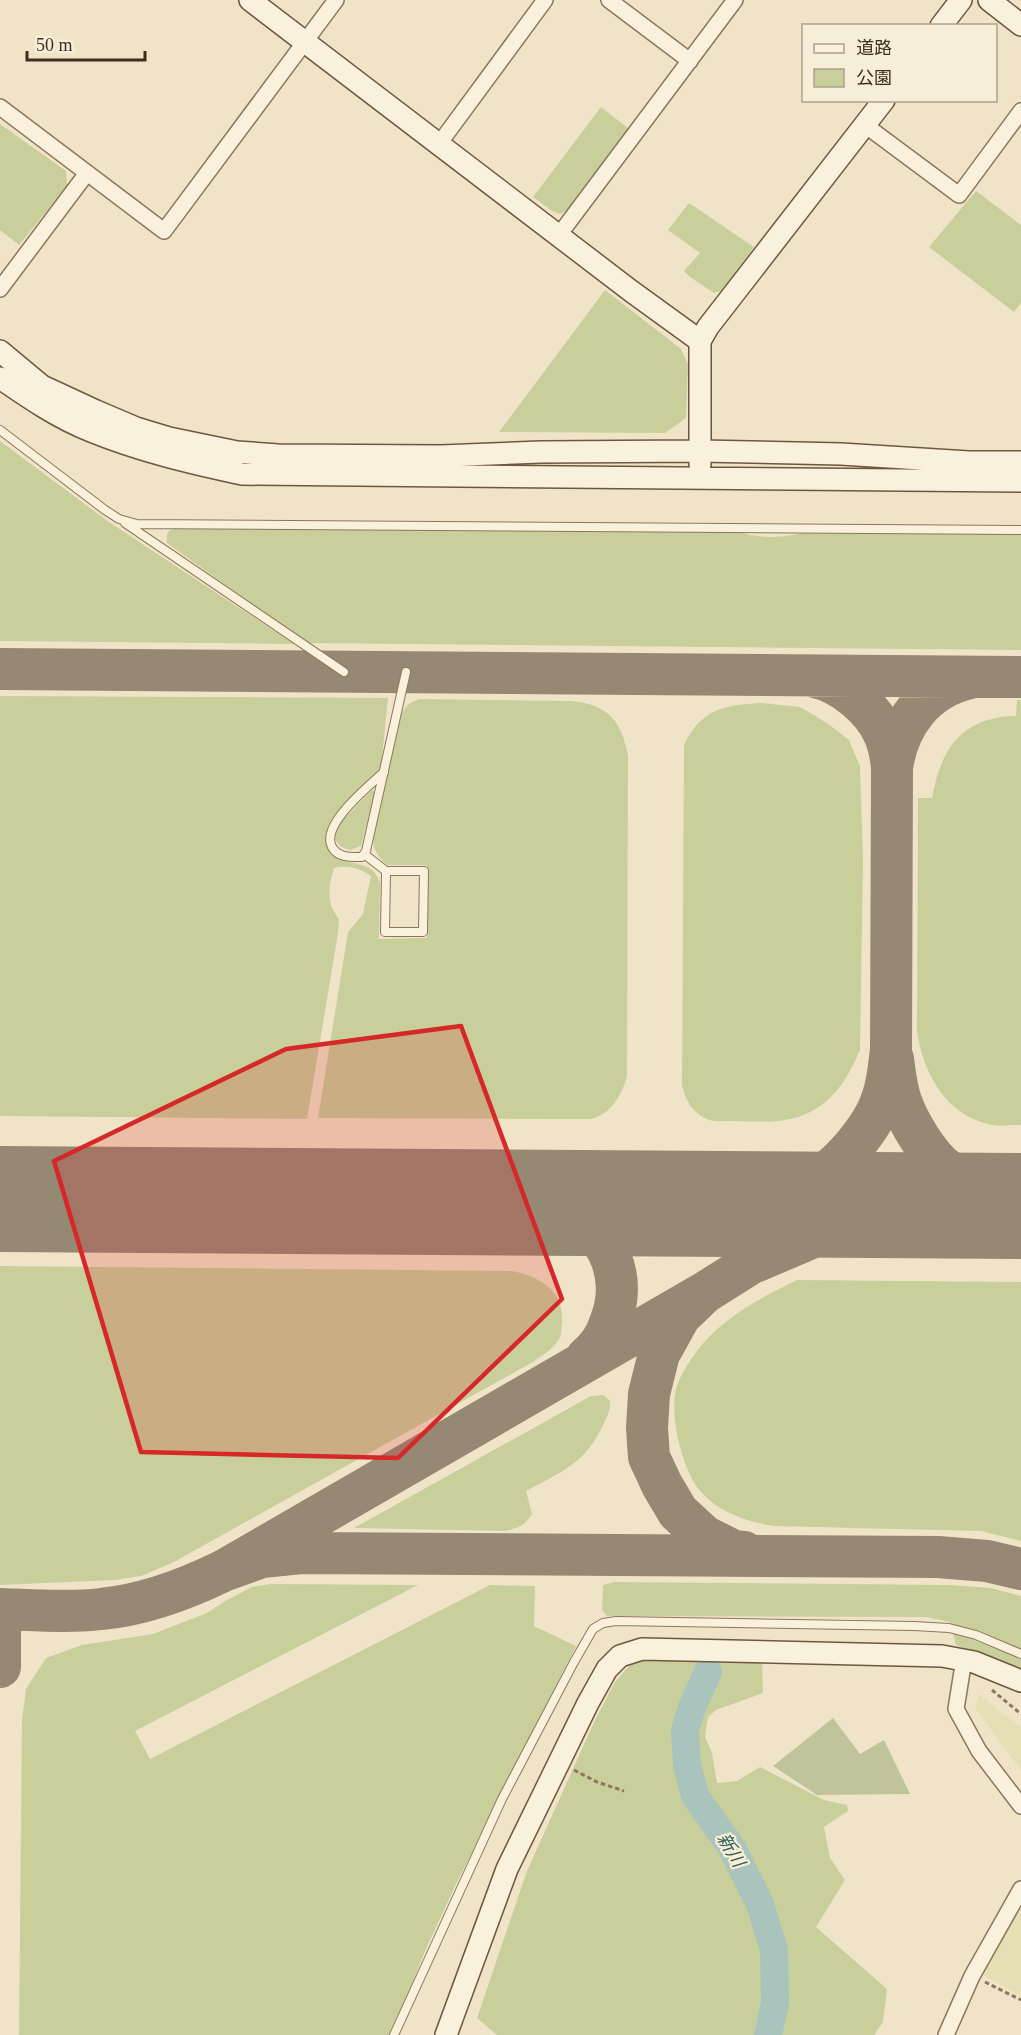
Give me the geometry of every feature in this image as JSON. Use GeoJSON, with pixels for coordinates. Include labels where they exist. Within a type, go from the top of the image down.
{"type":"FeatureCollection","features":[{"type":"Feature","properties":{"kind":"street"},"geometry":{"type":"LineString","coordinates":[[250,0],[700,341]]}},
{"type":"Feature","properties":{"kind":"street"},"geometry":{"type":"LineString","coordinates":[[0,107],[164,231],[336,0]]}},
{"type":"Feature","properties":{"kind":"street"},"geometry":{"type":"LineString","coordinates":[[439,144],[545,0]]}},
{"type":"Feature","properties":{"kind":"street"},"geometry":{"type":"LineString","coordinates":[[609,0],[690,61]]}},
{"type":"Feature","properties":{"kind":"street"},"geometry":{"type":"LineString","coordinates":[[559,235],[735,0]]}},
{"type":"Feature","properties":{"kind":"street"},"geometry":{"type":"LineString","coordinates":[[943,24],[961,0]]}},
{"type":"Feature","properties":{"kind":"street"},"geometry":{"type":"LineString","coordinates":[[988,0],[1021,25]]}},
{"type":"Feature","properties":{"kind":"street"},"geometry":{"type":"LineString","coordinates":[[700,477],[700,341],[708,327],[882,102]]}},
{"type":"Feature","properties":{"kind":"street"},"geometry":{"type":"LineString","coordinates":[[865,125],[959,195],[1021,111]]}},
{"type":"Feature","properties":{"kind":"street"},"geometry":{"type":"LineString","coordinates":[[0,289],[87,173]]}},
{"type":"Feature","properties":{"kind":"street"},"geometry":{"type":"LineString","coordinates":[[0,351],[42,386],[96,411],[136,428],[211,448],[278,455],[441,456],[541,452],[700,451],[841,454],[969,462],[1021,462]]}},
{"type":"Feature","properties":{"kind":"street"},"geometry":{"type":"LineString","coordinates":[[0,378],[36,403],[90,431],[168,458],[242,474],[1021,481]]}},
{"type":"Feature","properties":{"kind":"street"},"geometry":{"type":"LineString","coordinates":[[446,2035],[507,1869],[588,1703],[607,1669],[620,1656],[642,1649],[942,1656],[963,1666],[989,1667],[1021,1681]]}},
{"type":"Feature","properties":{"kind":"street"},"geometry":{"type":"LineString","coordinates":[[963,1666],[956,1709],[979,1751],[1021,1806]]}},
{"type":"Feature","properties":{"kind":"street"},"geometry":{"type":"LineString","coordinates":[[946,2035],[972,1976],[1021,1889]]}},
{"type":"Feature","properties":{"kind":"lane"},"geometry":{"type":"LineString","coordinates":[[0,430],[119,519],[344,672]]}},
{"type":"Feature","properties":{"kind":"lane"},"geometry":{"type":"LineString","coordinates":[[119,519],[137,524],[159,525],[1021,530]]}},
{"type":"Feature","properties":{"kind":"lane"},"geometry":{"type":"LineString","coordinates":[[384,772],[338,818],[332,828],[329,838],[337,853],[349,857],[362,857],[364,854],[384,772],[406,672]]}},
{"type":"Feature","properties":{"kind":"lane"},"geometry":{"type":"LineString","coordinates":[[364,854],[386,871],[424,871],[423,932],[385,932],[386,871]]}},
{"type":"Feature","properties":{"kind":"lane"},"geometry":{"type":"LineString","coordinates":[[394,2035],[502,1799],[593,1629],[603,1623],[616,1621],[949,1628],[976,1635],[1021,1654]]}},
{"type":"Feature","properties":{"kind":"path"},"geometry":{"type":"LineString","coordinates":[[963,1666],[1021,1714]]}},
{"type":"Feature","properties":{"kind":"path"},"geometry":{"type":"LineString","coordinates":[[559,1762],[597,1782],[624,1791]]}},
{"type":"Feature","properties":{"kind":"path"},"geometry":{"type":"LineString","coordinates":[[972,1976],[1021,2000]]}},
{"type":"Feature","properties":{"kind":"highlighted area"},"geometry":{"type":"Polygon","coordinates":[[[461,1026],[562,1299],[398,1458],[141,1452],[54,1161],[286,1049],[461,1026]]]}},
{"type":"Feature","properties":{"kind":"shaded area"},"geometry":{"type":"Polygon","coordinates":[[[979,1694],[1021,1727],[1021,1770],[975,1708],[979,1694]]]}},
{"type":"Feature","properties":{"kind":"shaded area"},"geometry":{"type":"Polygon","coordinates":[[[1021,1907],[1021,1996],[981,1974],[1021,1907]]]}},
{"type":"Feature","properties":{"kind":"green space"},"geometry":{"type":"Polygon","coordinates":[[[601,107],[629,129],[567,210],[560,214],[552,211],[533,197],[601,107]]]}},
{"type":"Feature","properties":{"kind":"green space"},"geometry":{"type":"Polygon","coordinates":[[[0,124],[66,171],[67,186],[19,245],[0,230],[0,124]]]}},
{"type":"Feature","properties":{"kind":"green space"},"geometry":{"type":"Polygon","coordinates":[[[976,191],[1021,225],[1021,303],[1014,312],[929,247],[976,191]]]}},
{"type":"Feature","properties":{"kind":"green space"},"geometry":{"type":"Polygon","coordinates":[[[689,203],[754,247],[721,291],[714,293],[684,271],[700,253],[668,230],[689,203]]]}},
{"type":"Feature","properties":{"kind":"green space"},"geometry":{"type":"Polygon","coordinates":[[[605,290],[681,349],[688,364],[686,418],[665,433],[499,432],[605,290]]]}},
{"type":"Feature","properties":{"kind":"green space"},"geometry":{"type":"Polygon","coordinates":[[[0,441],[109,522],[294,644],[0,641],[0,441]]]}},
{"type":"Feature","properties":{"kind":"green space"},"geometry":{"type":"Polygon","coordinates":[[[179,528],[740,532],[772,537],[805,532],[1021,533],[1021,650],[306,643],[167,543],[167,534],[170,530],[179,528]]]}},
{"type":"Feature","properties":{"kind":"green space"},"geometry":{"type":"Polygon","coordinates":[[[0,696],[388,698],[381,767],[332,819],[327,832],[328,844],[334,854],[346,861],[369,868],[378,877],[380,883],[379,939],[427,938],[427,865],[388,865],[376,852],[373,841],[401,715],[408,705],[420,699],[572,701],[595,706],[604,711],[617,724],[622,733],[628,755],[627,1077],[622,1091],[610,1109],[591,1119],[318,1118],[348,932],[363,914],[371,876],[358,869],[344,867],[334,868],[330,882],[330,901],[339,919],[338,933],[307,1119],[0,1116],[0,696]]]}},
{"type":"Feature","properties":{"kind":"green space"},"geometry":{"type":"Polygon","coordinates":[[[1017,700],[1021,700],[1021,1125],[1000,1126],[973,1119],[948,1101],[931,1076],[920,1047],[917,1032],[918,798],[932,798],[941,764],[957,739],[968,729],[981,722],[1016,716],[1017,700]]]}},
{"type":"Feature","properties":{"kind":"green space"},"geometry":{"type":"Polygon","coordinates":[[[761,703],[800,707],[827,723],[849,740],[860,766],[863,860],[860,1050],[838,1090],[817,1108],[807,1113],[776,1121],[714,1121],[694,1110],[685,1096],[682,1085],[684,745],[698,724],[715,711],[736,705],[761,703]]]}},
{"type":"Feature","properties":{"kind":"green space"},"geometry":{"type":"Polygon","coordinates":[[[372,790],[375,792],[361,846],[350,850],[341,847],[335,840],[337,826],[372,790]]]}},
{"type":"Feature","properties":{"kind":"green space"},"geometry":{"type":"Polygon","coordinates":[[[0,1266],[512,1271],[540,1281],[555,1294],[562,1312],[562,1323],[560,1337],[555,1345],[533,1362],[172,1563],[141,1576],[115,1580],[0,1585],[0,1266]]]}},
{"type":"Feature","properties":{"kind":"green space"},"geometry":{"type":"Polygon","coordinates":[[[797,1280],[1021,1282],[1021,1541],[981,1531],[773,1526],[731,1514],[712,1502],[697,1487],[686,1466],[675,1424],[675,1397],[680,1379],[702,1345],[725,1322],[753,1303],[797,1280]]]}},
{"type":"Feature","properties":{"kind":"green space"},"geometry":{"type":"Polygon","coordinates":[[[603,1395],[610,1401],[610,1407],[597,1436],[590,1447],[572,1464],[526,1491],[532,1514],[521,1526],[505,1531],[354,1528],[591,1396],[603,1395]]]}},
{"type":"Feature","properties":{"kind":"green space"},"geometry":{"type":"Polygon","coordinates":[[[614,1582],[949,1585],[991,1588],[1021,1596],[1021,1670],[956,1645],[950,1622],[926,1617],[607,1616],[602,1610],[603,1585],[614,1582]]]}},
{"type":"Feature","properties":{"kind":"green space"},"geometry":{"type":"Polygon","coordinates":[[[270,1584],[418,1585],[135,1731],[150,1759],[490,1585],[535,1586],[534,1626],[576,1646],[457,1882],[425,1951],[392,2035],[19,2035],[22,1720],[26,1689],[46,1658],[82,1645],[153,1634],[207,1613],[252,1587],[270,1584]]]}},
{"type":"Feature","properties":{"kind":"green space"},"geometry":{"type":"Polygon","coordinates":[[[636,1658],[734,1659],[762,1662],[763,1693],[716,1710],[708,1717],[705,1737],[712,1753],[717,1783],[737,1781],[760,1767],[824,1800],[847,1805],[848,1811],[824,1827],[830,1858],[845,1880],[816,1927],[887,1989],[883,2022],[874,2035],[497,2035],[477,2018],[527,1871],[595,1720],[615,1682],[636,1658]]]}},
{"type":"Feature","properties":{"kind":"green space"},"geometry":{"type":"Polygon","coordinates":[[[833,1718],[860,1754],[884,1740],[910,1794],[817,1795],[773,1766],[833,1718]]]}},
{"type":"Feature","properties":{"kind":"waterway","name":"新川"},"geometry":{"type":"LineString","coordinates":[[708,1672],[692,1707],[685,1730],[687,1765],[695,1796],[732,1848],[760,1904],[774,1950],[775,2003],[768,2035]]}},
{"type":"Feature","properties":{"kind":"taxiway"},"geometry":{"type":"LineString","coordinates":[[0,669],[1021,677]]}},
{"type":"Feature","properties":{"kind":"taxiway"},"geometry":{"type":"LineString","coordinates":[[815,677],[847,691],[873,716],[886,740],[892,768]]}},
{"type":"Feature","properties":{"kind":"taxiway"},"geometry":{"type":"LineString","coordinates":[[718,1204],[780,1191],[816,1178],[846,1155],[872,1121],[878,1109],[886,1087],[891,1049],[892,768],[895,752],[907,723],[927,699],[954,683],[970,678]]}},
{"type":"Feature","properties":{"kind":"taxiway"},"geometry":{"type":"LineString","coordinates":[[893,1059],[904,1109],[933,1157],[947,1170],[973,1185],[1021,1199]]}},
{"type":"Feature","properties":{"kind":"taxiway"},"geometry":{"type":"LineString","coordinates":[[515,1202],[547,1205],[566,1210],[581,1219],[594,1231],[611,1258],[617,1289],[615,1306],[604,1337],[587,1357]]}},
{"type":"Feature","properties":{"kind":"taxiway"},"geometry":{"type":"LineString","coordinates":[[744,1552],[734,1551],[704,1536],[678,1512],[649,1457],[647,1428],[649,1394],[659,1354],[680,1316],[704,1293],[750,1264],[856,1219],[929,1205]]}},
{"type":"Feature","properties":{"kind":"taxiway"},"geometry":{"type":"LineString","coordinates":[[0,1609],[76,1611],[117,1607],[163,1596],[208,1578],[704,1293]]}},
{"type":"Feature","properties":{"kind":"taxiway"},"geometry":{"type":"LineString","coordinates":[[223,1571],[262,1557],[301,1553],[938,1557],[987,1561],[1021,1569]]}},
{"type":"Feature","properties":{"kind":"taxiway"},"geometry":{"type":"LineString","coordinates":[[0,1623],[0,1667]]}},
{"type":"Feature","properties":{"kind":"runway"},"geometry":{"type":"LineString","coordinates":[[0,1199],[1021,1206]]}}]}
